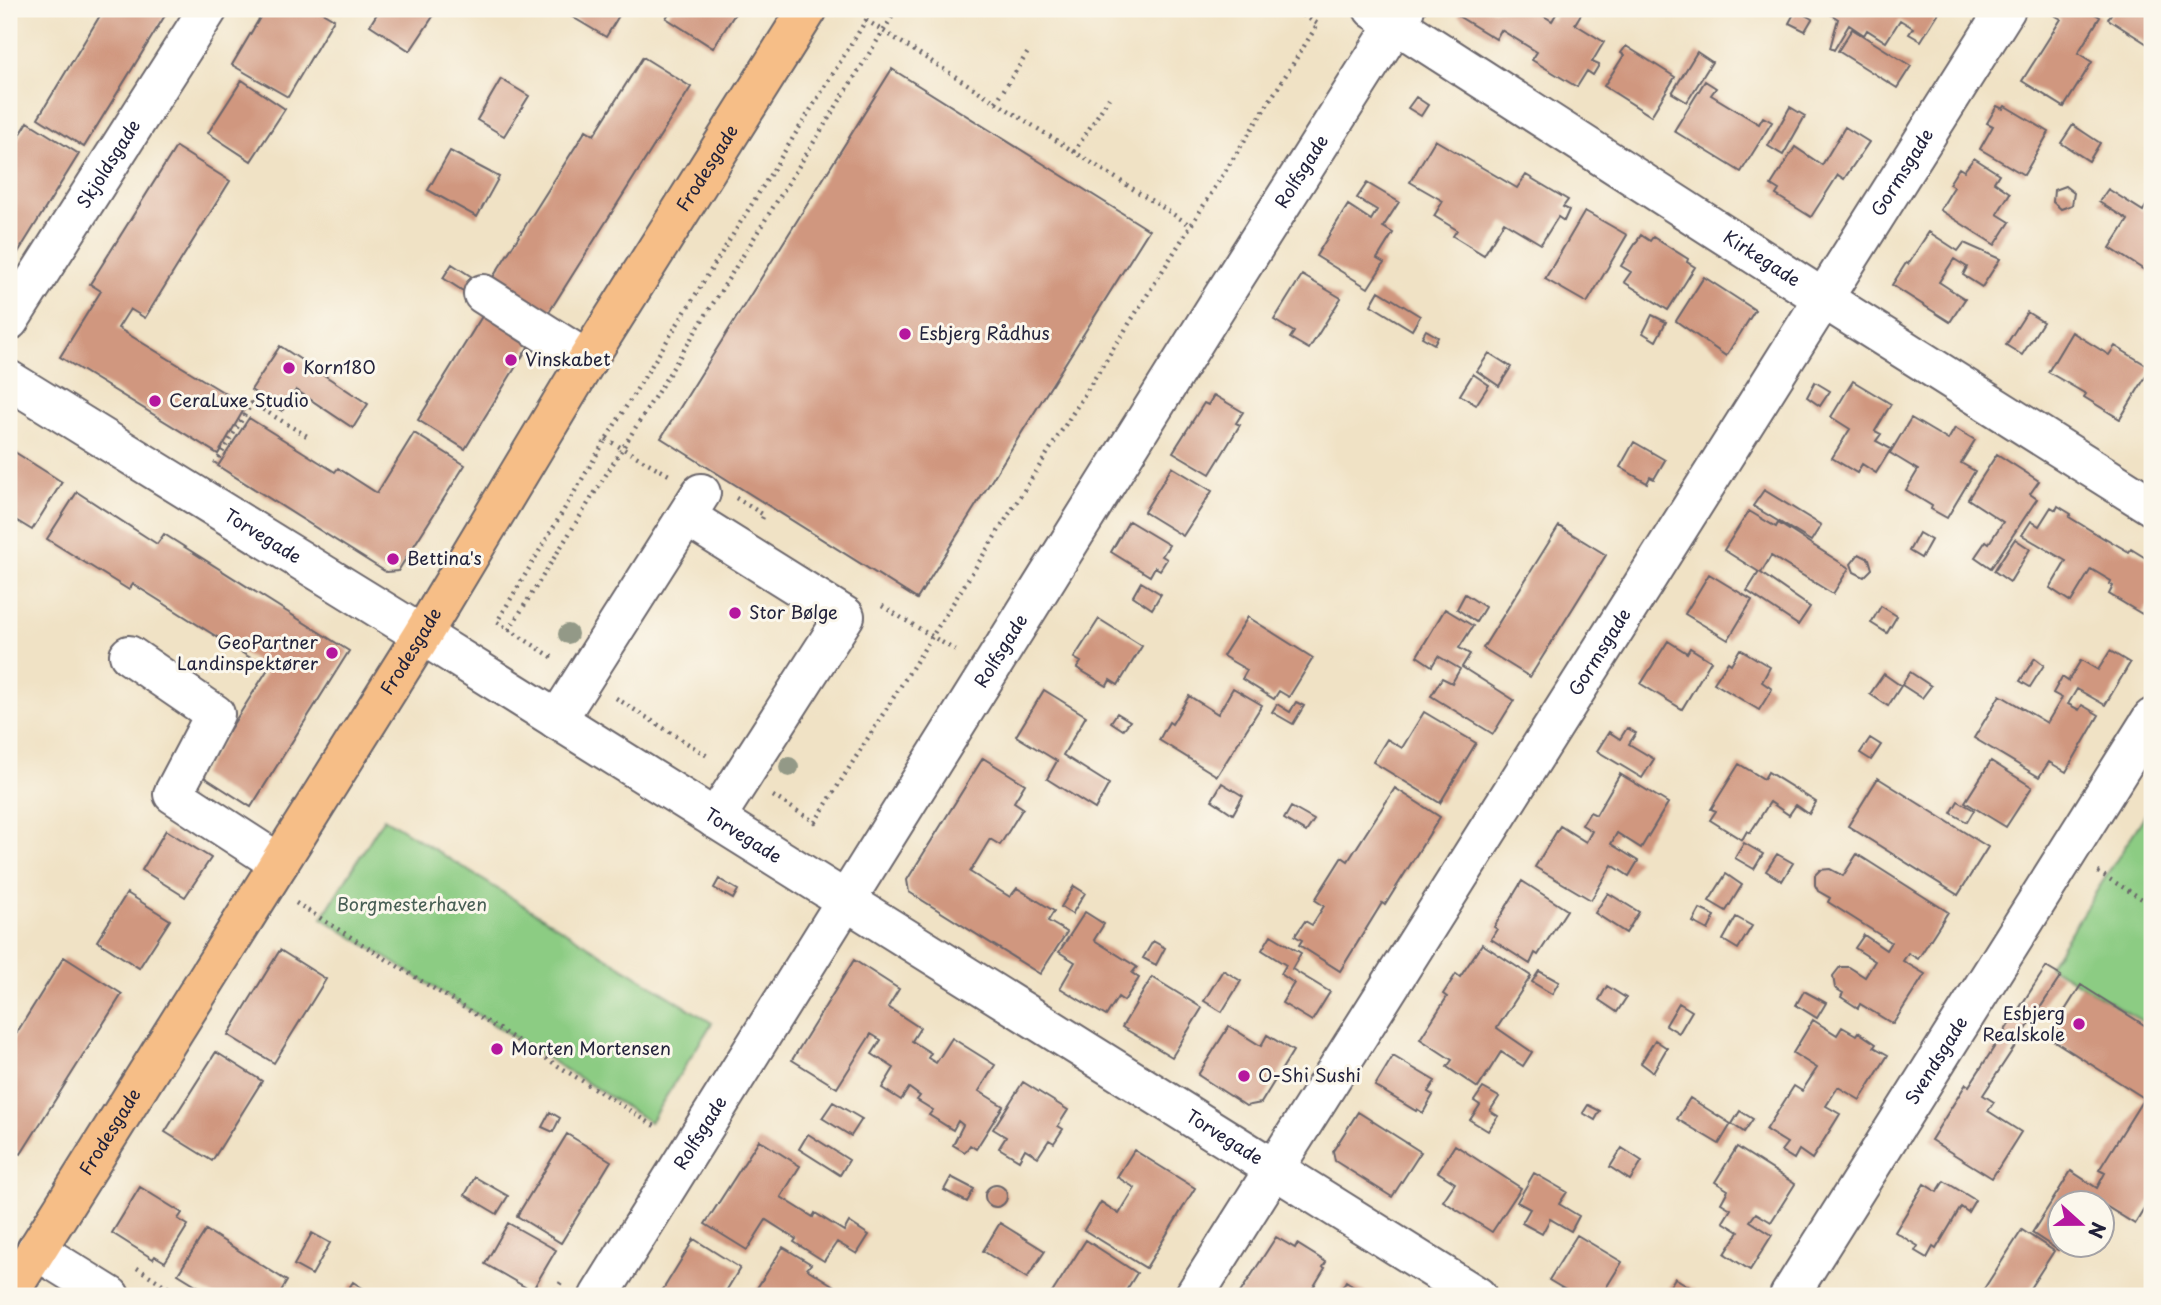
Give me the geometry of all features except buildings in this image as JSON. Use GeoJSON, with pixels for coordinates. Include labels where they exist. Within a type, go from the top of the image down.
{"type":"FeatureCollection","features":[{"type":"Feature","properties":{"kind":"main road","name":"Frodesgade"},"geometry":{"type":"LineString","coordinates":[[18,1272],[422,635],[587,360],[808,9]]}},
{"type":"Feature","properties":{"kind":"street","name":"Skjoldsgade"},"geometry":{"type":"LineString","coordinates":[[9,321],[208,9]]}},
{"type":"Feature","properties":{"kind":"street","name":"Gormsgade"},"geometry":{"type":"LineString","coordinates":[[1194,1296],[2006,9]]}},
{"type":"Feature","properties":{"kind":"street","name":"Kirkegade"},"geometry":{"type":"LineString","coordinates":[[1391,14],[1824,299],[2152,506]]}},
{"type":"Feature","properties":{"kind":"street","name":"Rolfsgade"},"geometry":{"type":"LineString","coordinates":[[599,1296],[1213,312],[1391,14]]}},
{"type":"Feature","properties":{"kind":"street"},"geometry":{"type":"LineString","coordinates":[[483,294],[587,360]]}},
{"type":"Feature","properties":{"kind":"street","name":"Torvegade"},"geometry":{"type":"LineString","coordinates":[[9,380],[557,719],[1477,1296]]}},
{"type":"Feature","properties":{"kind":"street"},"geometry":{"type":"LineString","coordinates":[[557,719],[694,505],[845,616],[715,819]]}},
{"type":"Feature","properties":{"kind":"street"},"geometry":{"type":"LineString","coordinates":[[128,655],[215,715],[173,794],[272,873]]}},
{"type":"Feature","properties":{"kind":"street","name":"Svendsgade"},"geometry":{"type":"LineString","coordinates":[[1788,1296],[2152,718]]}},
{"type":"Feature","properties":{"kind":"street"},"geometry":{"type":"LineString","coordinates":[[18,1272],[110,1296]]}},
{"type":"Feature","properties":{"kind":"path"},"geometry":{"type":"LineString","coordinates":[[873,9],[606,439],[497,622],[815,822],[1318,24],[1293,9]]}},
{"type":"Feature","properties":{"kind":"path"},"geometry":{"type":"LineString","coordinates":[[509,630],[897,9]]}},
{"type":"Feature","properties":{"kind":"path"},"geometry":{"type":"LineString","coordinates":[[866,20],[1190,225]]}},
{"type":"Feature","properties":{"kind":"path"},"geometry":{"type":"LineString","coordinates":[[996,102],[1030,48]]}},
{"type":"Feature","properties":{"kind":"path"},"geometry":{"type":"LineString","coordinates":[[1074,152],[1109,98]]}},
{"type":"Feature","properties":{"kind":"path"},"geometry":{"type":"LineString","coordinates":[[195,495],[252,403],[307,436]]}},
{"type":"Feature","properties":{"kind":"path"},"geometry":{"type":"LineString","coordinates":[[606,439],[646,461]]}},
{"type":"Feature","properties":{"kind":"path"},"geometry":{"type":"LineString","coordinates":[[905,621],[930,637]]}},
{"type":"Feature","properties":{"kind":"path"},"geometry":{"type":"LineString","coordinates":[[2068,853],[2152,905]]}},
{"type":"Feature","properties":{"kind":"path"},"geometry":{"type":"LineString","coordinates":[[272,873],[658,1128]]}},
{"type":"Feature","properties":{"kind":"green space"},"geometry":{"type":"Polygon","coordinates":[[[2152,804],[2152,1027],[2049,966],[2152,804]]]}},
{"type":"Feature","properties":{"kind":"green space","name":"Borgmesterhaven"},"geometry":{"type":"Polygon","coordinates":[[[384,818],[712,1023],[650,1122],[322,918],[384,818]]]}},
{"type":"Feature","properties":{"kind":"place","name":"Esbjerg Rådhus"},"geometry":{"type":"Point","coordinates":[905,334]}},
{"type":"Feature","properties":{"kind":"place","name":"Vinskabet"},"geometry":{"type":"Point","coordinates":[511,360]}},
{"type":"Feature","properties":{"kind":"place","name":"Korn180"},"geometry":{"type":"Point","coordinates":[289,368]}},
{"type":"Feature","properties":{"kind":"place","name":"CeraLuxe Studio"},"geometry":{"type":"Point","coordinates":[155,401]}},
{"type":"Feature","properties":{"kind":"place","name":"Bettina's"},"geometry":{"type":"Point","coordinates":[393,559]}},
{"type":"Feature","properties":{"kind":"place","name":"Stor Bølge"},"geometry":{"type":"Point","coordinates":[735,613]}},
{"type":"Feature","properties":{"kind":"place","name":"GeoPartner Landinspektører"},"geometry":{"type":"Point","coordinates":[332,653]}},
{"type":"Feature","properties":{"kind":"place","name":"Esbjerg Realskole"},"geometry":{"type":"Point","coordinates":[2079,1024]}},
{"type":"Feature","properties":{"kind":"place","name":"Morten Mortensen"},"geometry":{"type":"Point","coordinates":[497,1049]}},
{"type":"Feature","properties":{"kind":"place","name":"O-Shi Sushi"},"geometry":{"type":"Point","coordinates":[1244,1076]}}]}
